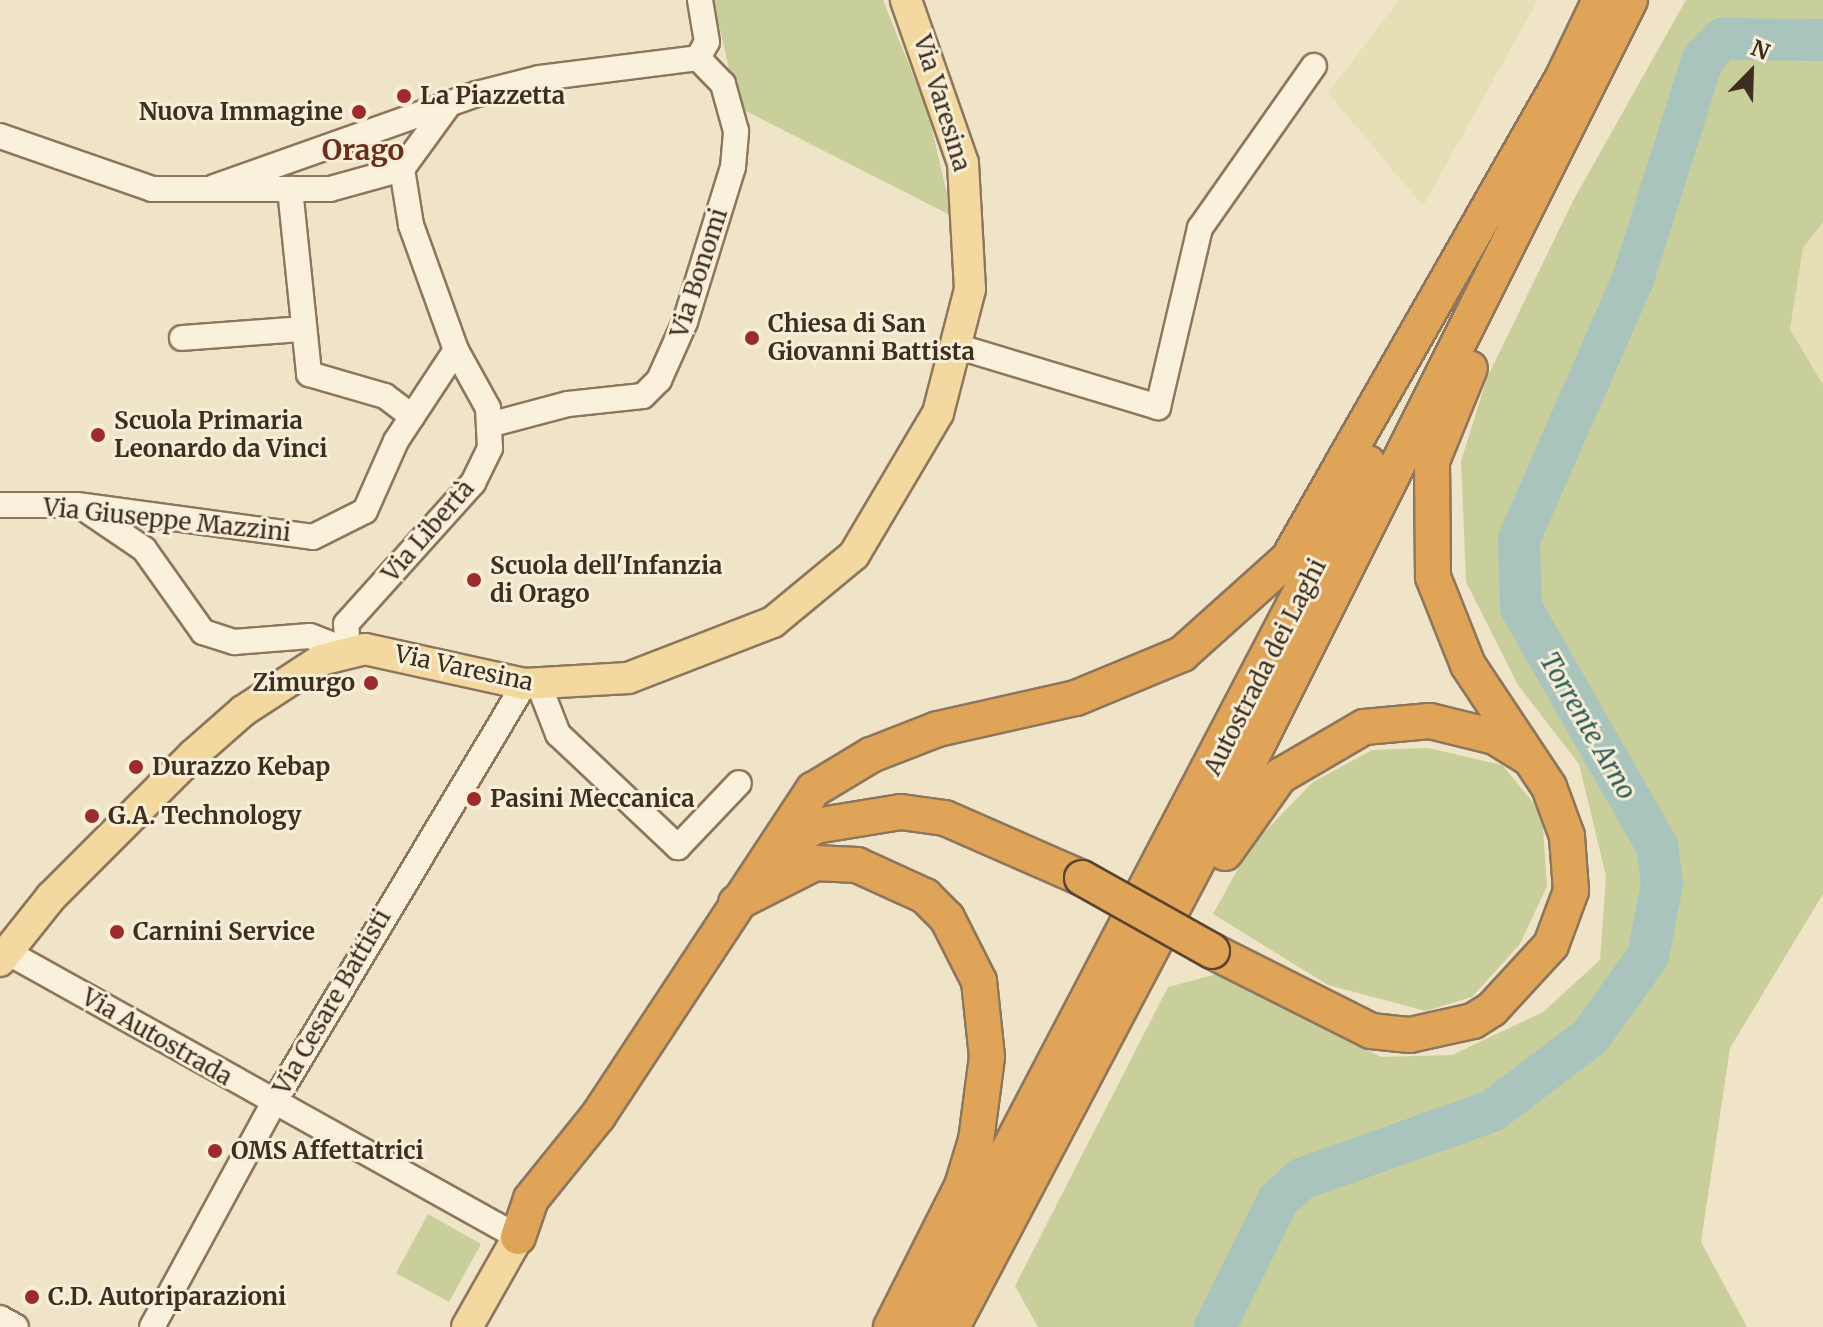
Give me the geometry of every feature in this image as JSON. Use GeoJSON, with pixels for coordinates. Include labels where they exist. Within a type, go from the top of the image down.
{"type":"FeatureCollection","features":[{"type":"Feature","properties":{"kind":"highway","name":"Autostrada dei Laghi"},"geometry":{"type":"LineString","coordinates":[[916,1327],[1207,781],[1600,0]]}},
{"type":"Feature","properties":{"kind":"highway","name":"Autostrada dei Laghi"},"geometry":{"type":"LineString","coordinates":[[956,1319],[1234,792],[1630,0]]}},
{"type":"Feature","properties":{"kind":"highway"},"geometry":{"type":"LineString","coordinates":[[757,868],[815,826],[901,812],[945,818],[1082,878],[1212,951],[1371,1031],[1410,1035],[1473,1021],[1521,983],[1551,945],[1571,891],[1567,836],[1530,759],[1446,620],[1433,577],[1432,461],[1646,0]]}},
{"type":"Feature","properties":{"kind":"highway"},"geometry":{"type":"LineString","coordinates":[[518,1237],[531,1199],[598,1116],[757,868],[813,790],[871,755],[938,729],[1136,676],[1182,654],[1277,570],[1562,79]]}},
{"type":"Feature","properties":{"kind":"highway"},"geometry":{"type":"LineString","coordinates":[[956,1319],[1219,862],[1280,776],[1324,746],[1395,723],[1459,727],[1530,759]]}},
{"type":"Feature","properties":{"kind":"highway"},"geometry":{"type":"LineString","coordinates":[[736,903],[815,863],[857,865],[925,896],[947,918],[979,981],[987,1057],[976,1140],[962,1186],[891,1327]]}},
{"type":"Feature","properties":{"kind":"main road","name":"Via Varesina"},"geometry":{"type":"LineString","coordinates":[[3,956],[217,732],[307,669],[348,651],[385,651],[531,685],[660,669],[750,634],[815,592],[887,507],[938,413],[959,347],[971,272],[968,189],[947,106],[906,0]]}},
{"type":"Feature","properties":{"kind":"main road"},"geometry":{"type":"LineString","coordinates":[[467,1327],[518,1237]]}},
{"type":"Feature","properties":{"kind":"street"},"geometry":{"type":"LineString","coordinates":[[214,187],[385,122],[540,78],[698,58],[707,42],[700,0]]}},
{"type":"Feature","properties":{"kind":"street","name":"Via Bonomi"},"geometry":{"type":"LineString","coordinates":[[489,425],[568,404],[643,396],[659,380],[685,322],[733,167],[736,131],[723,84],[698,58]]}},
{"type":"Feature","properties":{"kind":"street"},"geometry":{"type":"LineString","coordinates":[[959,347],[1158,407],[1200,228],[1314,66]]}},
{"type":"Feature","properties":{"kind":"street"},"geometry":{"type":"LineString","coordinates":[[0,136],[152,189],[330,189],[407,164],[450,103]]}},
{"type":"Feature","properties":{"kind":"street","name":"Via Libertà"},"geometry":{"type":"LineString","coordinates":[[348,651],[346,624],[473,483],[490,448],[488,408],[456,350],[411,225],[407,164],[412,133],[385,122]]}},
{"type":"Feature","properties":{"kind":"street"},"geometry":{"type":"LineString","coordinates":[[315,149],[308,173],[330,189]]}},
{"type":"Feature","properties":{"kind":"street"},"geometry":{"type":"LineString","coordinates":[[290,189],[309,374],[385,396],[412,416]]}},
{"type":"Feature","properties":{"kind":"street"},"geometry":{"type":"LineString","coordinates":[[182,338],[302,329]]}},
{"type":"Feature","properties":{"kind":"street","name":"Via Giuseppe Mazzini"},"geometry":{"type":"LineString","coordinates":[[0,505],[77,505],[313,537],[365,511],[412,416],[456,350]]}},
{"type":"Feature","properties":{"kind":"street"},"geometry":{"type":"LineString","coordinates":[[77,505],[144,549],[203,632],[234,642],[310,636],[348,651]]}},
{"type":"Feature","properties":{"kind":"street"},"geometry":{"type":"LineString","coordinates":[[531,685],[558,734],[678,847],[739,783]]}},
{"type":"Feature","properties":{"kind":"street","name":"Via Cesare Battisti"},"geometry":{"type":"LineString","coordinates":[[152,1327],[273,1104],[531,685]]}},
{"type":"Feature","properties":{"kind":"street","name":"Via Autostrada"},"geometry":{"type":"LineString","coordinates":[[3,956],[518,1237]]}},
{"type":"Feature","properties":{"kind":"street"},"geometry":{"type":"LineString","coordinates":[[0,1318],[16,1327]]}},
{"type":"Feature","properties":{"kind":"shaded area"},"geometry":{"type":"Polygon","coordinates":[[[1399,0],[1538,0],[1423,206],[1328,93],[1399,0]]]}},
{"type":"Feature","properties":{"kind":"shaded area"},"geometry":{"type":"Polygon","coordinates":[[[1823,222],[1823,385],[1790,329],[1803,247],[1823,222]]]}},
{"type":"Feature","properties":{"kind":"green space"},"geometry":{"type":"Polygon","coordinates":[[[713,0],[883,0],[928,112],[952,216],[738,107],[713,0]]]}},
{"type":"Feature","properties":{"kind":"green space"},"geometry":{"type":"Polygon","coordinates":[[[1686,0],[1823,0],[1823,222],[1803,248],[1790,329],[1823,385],[1823,894],[1730,1048],[1701,1242],[1747,1327],[1038,1327],[1015,1286],[1168,987],[1221,973],[1381,1057],[1452,1055],[1543,1012],[1600,960],[1606,876],[1579,764],[1518,685],[1466,582],[1461,461],[1487,378],[1574,199],[1686,0]]]}},
{"type":"Feature","properties":{"kind":"green space"},"geometry":{"type":"Polygon","coordinates":[[[1428,748],[1502,765],[1542,813],[1547,886],[1520,944],[1472,997],[1426,1011],[1328,985],[1213,914],[1250,847],[1313,782],[1372,750],[1428,748]]]}},
{"type":"Feature","properties":{"kind":"green space"},"geometry":{"type":"Polygon","coordinates":[[[428,1214],[481,1244],[449,1302],[396,1273],[428,1214]]]}},
{"type":"Feature","properties":{"kind":"waterway","name":"Torrente Arno"},"geometry":{"type":"LineString","coordinates":[[1215,1327],[1278,1200],[1301,1179],[1492,1111],[1590,1037],[1648,956],[1662,884],[1657,846],[1521,608],[1519,539],[1633,279],[1703,58],[1723,39],[1823,40]]}},
{"type":"Feature","properties":{"kind":"place","name":"La Piazzetta"},"geometry":{"type":"Point","coordinates":[404,96]}},
{"type":"Feature","properties":{"kind":"place","name":"Nuova Immagine"},"geometry":{"type":"Point","coordinates":[359,112]}},
{"type":"Feature","properties":{"kind":"place","name":"Chiesa di San Giovanni Battista"},"geometry":{"type":"Point","coordinates":[752,338]}},
{"type":"Feature","properties":{"kind":"place","name":"Scuola Primaria Leonardo da Vinci"},"geometry":{"type":"Point","coordinates":[98,435]}},
{"type":"Feature","properties":{"kind":"place","name":"Scuola dell'Infanzia di Orago"},"geometry":{"type":"Point","coordinates":[474,580]}},
{"type":"Feature","properties":{"kind":"place","name":"Zimurgo"},"geometry":{"type":"Point","coordinates":[371,683]}},
{"type":"Feature","properties":{"kind":"place","name":"Durazzo Kebap"},"geometry":{"type":"Point","coordinates":[136,767]}},
{"type":"Feature","properties":{"kind":"place","name":"Pasini Meccanica"},"geometry":{"type":"Point","coordinates":[474,799]}},
{"type":"Feature","properties":{"kind":"place","name":"G.A. Technology"},"geometry":{"type":"Point","coordinates":[92,816]}},
{"type":"Feature","properties":{"kind":"place","name":"Carnini Service"},"geometry":{"type":"Point","coordinates":[117,932]}},
{"type":"Feature","properties":{"kind":"place","name":"OMS Affettatrici"},"geometry":{"type":"Point","coordinates":[215,1151]}},
{"type":"Feature","properties":{"kind":"place","name":"C.D. Autoriparazioni"},"geometry":{"type":"Point","coordinates":[32,1297]}},
{"type":"Feature","properties":{"kind":"district","name":"Orago"},"geometry":{"type":"Point","coordinates":[363,150]}}]}
